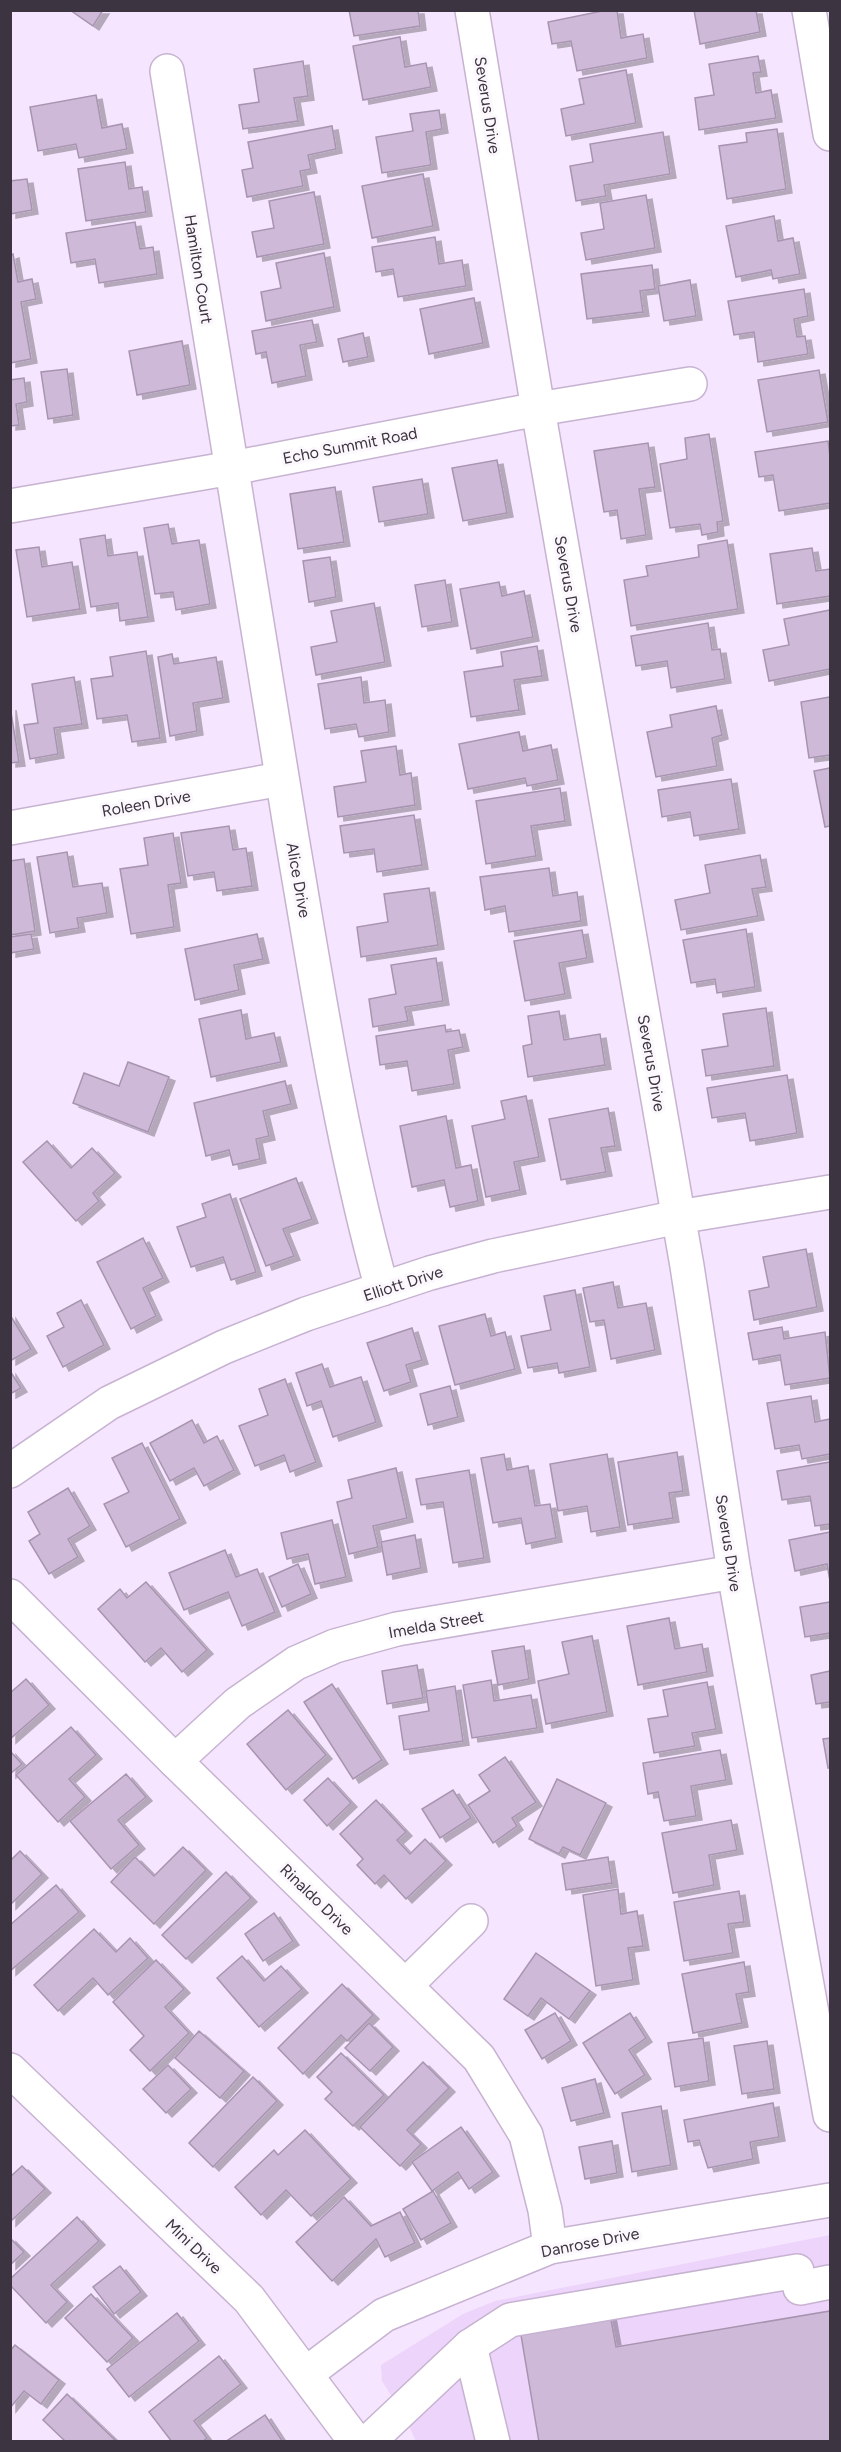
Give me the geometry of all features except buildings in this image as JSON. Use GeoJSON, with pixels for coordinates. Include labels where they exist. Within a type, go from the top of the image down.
{"type":"FeatureCollection","features":[{"type":"Feature","properties":{"kind":"street","name":"Severus Drive"},"geometry":{"type":"LineString","coordinates":[[472,10],[538,409],[687,1266],[734,1572],[831,2115]]}},
{"type":"Feature","properties":{"kind":"street"},"geometry":{"type":"LineString","coordinates":[[817,21],[831,134]]}},
{"type":"Feature","properties":{"kind":"street","name":"Hamilton Court"},"geometry":{"type":"LineString","coordinates":[[167,71],[232,468]]}},
{"type":"Feature","properties":{"kind":"street","name":"Echo Summit Road"},"geometry":{"type":"LineString","coordinates":[[10,506],[232,468],[538,409],[690,384]]}},
{"type":"Feature","properties":{"kind":"street","name":"Alice Drive"},"geometry":{"type":"LineString","coordinates":[[232,468],[281,779],[334,1085],[362,1216],[382,1289]]}},
{"type":"Feature","properties":{"kind":"street","name":"Roleen Drive"},"geometry":{"type":"LineString","coordinates":[[10,828],[281,779]]}},
{"type":"Feature","properties":{"kind":"street","name":"Elliott Drive"},"geometry":{"type":"LineString","coordinates":[[10,1471],[109,1403],[224,1347],[306,1314],[430,1273],[493,1256],[678,1217],[831,1192]]}},
{"type":"Feature","properties":{"kind":"street","name":"Imelda Street"},"geometry":{"type":"LineString","coordinates":[[175,1761],[238,1703],[296,1663],[335,1646],[397,1629],[734,1572]]}},
{"type":"Feature","properties":{"kind":"street","name":"Rinaldo Drive"},"geometry":{"type":"LineString","coordinates":[[10,1596],[479,2058],[526,2135],[545,2210],[550,2247]]}},
{"type":"Feature","properties":{"kind":"street"},"geometry":{"type":"LineString","coordinates":[[406,1985],[471,1922]]}},
{"type":"Feature","properties":{"kind":"street","name":"Mini Drive"},"geometry":{"type":"LineString","coordinates":[[10,2070],[249,2299],[307,2373],[356,2442]]}},
{"type":"Feature","properties":{"kind":"street","name":"Danrose Drive"},"geometry":{"type":"LineString","coordinates":[[307,2373],[384,2315],[550,2247],[831,2200]]}},
{"type":"Feature","properties":{"kind":"street"},"geometry":{"type":"LineString","coordinates":[[369,2442],[470,2346],[510,2320],[797,2271],[800,2288],[831,2282]]}},
{"type":"Feature","properties":{"kind":"street"},"geometry":{"type":"LineString","coordinates":[[470,2346],[493,2442]]}},
{"type":"Feature","properties":{"kind":"shaded area"},"geometry":{"type":"Polygon","coordinates":[[[830,2235],[830,2441],[416,2441],[404,2416],[382,2381],[381,2365],[463,2314],[495,2301],[830,2235]]]}}]}
